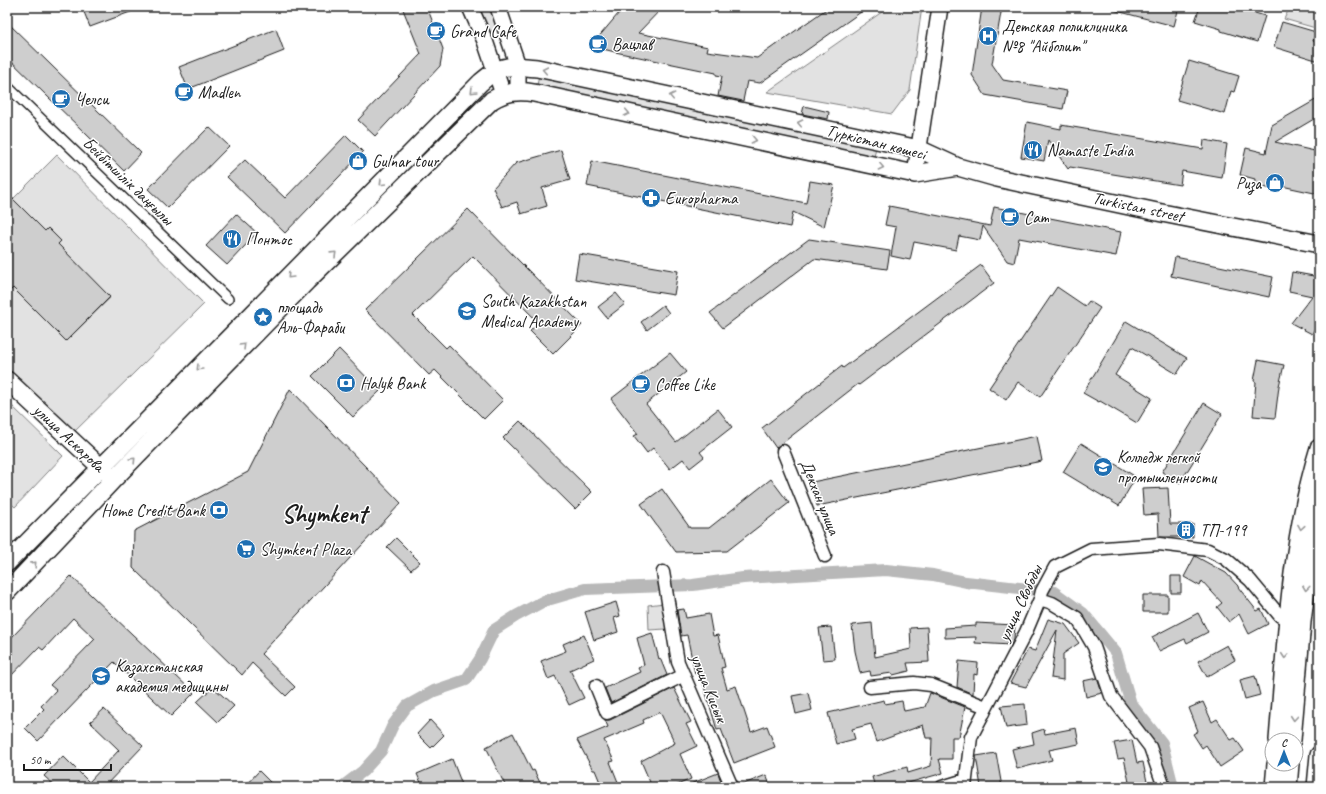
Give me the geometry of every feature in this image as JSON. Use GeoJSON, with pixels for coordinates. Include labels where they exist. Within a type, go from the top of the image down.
{"type":"FeatureCollection","features":[{"type":"Feature","properties":{"kind":"main road"},"geometry":{"type":"LineString","coordinates":[[7,563],[475,88],[496,71],[507,67],[518,66]]}},
{"type":"Feature","properties":{"kind":"main road","name":"Түркістан көшесі"},"geometry":{"type":"LineString","coordinates":[[518,66],[537,68],[919,149],[958,167]]}},
{"type":"Feature","properties":{"kind":"main road"},"geometry":{"type":"LineString","coordinates":[[7,592],[307,281],[492,100],[511,92]]}},
{"type":"Feature","properties":{"kind":"main road","name":"Түркістан көшесі"},"geometry":{"type":"LineString","coordinates":[[511,92],[534,93],[915,174],[958,167]]}},
{"type":"Feature","properties":{"kind":"main road","name":"Turkistan street"},"geometry":{"type":"LineString","coordinates":[[958,167],[998,178],[1148,210],[1319,244]]}},
{"type":"Feature","properties":{"kind":"main road","name":"улица Аскарова"},"geometry":{"type":"LineString","coordinates":[[7,380],[114,480]]}},
{"type":"Feature","properties":{"kind":"main road"},"geometry":{"type":"LineString","coordinates":[[1293,732],[1308,567],[1313,466],[1319,448]]}},
{"type":"Feature","properties":{"kind":"main road"},"geometry":{"type":"LineString","coordinates":[[1279,732],[1288,621],[1295,565],[1312,508],[1319,496]]}},
{"type":"Feature","properties":{"kind":"main road"},"geometry":{"type":"LineString","coordinates":[[1316,787],[1319,755]]}},
{"type":"Feature","properties":{"kind":"main road"},"geometry":{"type":"LineString","coordinates":[[1274,787],[1275,772]]}},
{"type":"Feature","properties":{"kind":"main road"},"geometry":{"type":"LineString","coordinates":[[1288,787],[1289,772]]}},
{"type":"Feature","properties":{"kind":"street"},"geometry":{"type":"LineString","coordinates":[[470,7],[496,71],[511,92]]}},
{"type":"Feature","properties":{"kind":"street"},"geometry":{"type":"LineString","coordinates":[[498,7],[518,66],[511,92]]}},
{"type":"Feature","properties":{"kind":"street"},"geometry":{"type":"LineString","coordinates":[[915,174],[940,7]]}},
{"type":"Feature","properties":{"kind":"street","name":"Бейбітшілік даңғылы"},"geometry":{"type":"LineString","coordinates":[[7,86],[228,299]]}},
{"type":"Feature","properties":{"kind":"street","name":"Декхан улица"},"geometry":{"type":"LineString","coordinates":[[783,451],[825,556]]}},
{"type":"Feature","properties":{"kind":"street","name":"улица Свободы"},"geometry":{"type":"LineString","coordinates":[[965,784],[971,737],[1026,632],[1042,591],[1055,567],[1091,548],[1159,544],[1208,550],[1226,559],[1250,580],[1280,616],[1288,621]]}},
{"type":"Feature","properties":{"kind":"street","name":"улица Кисык"},"geometry":{"type":"LineString","coordinates":[[663,572],[678,662],[732,787]]}},
{"type":"Feature","properties":{"kind":"street"},"geometry":{"type":"LineString","coordinates":[[1040,599],[1052,603],[1077,618],[1094,647],[1111,696],[1150,747],[1164,787]]}},
{"type":"Feature","properties":{"kind":"street"},"geometry":{"type":"LineString","coordinates":[[596,686],[607,713],[684,675]]}},
{"type":"Feature","properties":{"kind":"street"},"geometry":{"type":"LineString","coordinates":[[870,687],[914,682],[931,685],[986,707],[984,713]]}},
{"type":"Feature","properties":{"kind":"street"},"geometry":{"type":"LineString","coordinates":[[942,787],[965,784]]}},
{"type":"Feature","properties":{"kind":"shaded area"},"geometry":{"type":"Polygon","coordinates":[[[479,7],[493,7],[501,27],[489,32],[479,7]]]}},
{"type":"Feature","properties":{"kind":"shaded area"},"geometry":{"type":"Polygon","coordinates":[[[889,7],[922,7],[910,90],[892,114],[767,92],[889,7]]]}},
{"type":"Feature","properties":{"kind":"shaded area"},"geometry":{"type":"Polygon","coordinates":[[[1290,7],[1310,7],[1319,10],[1319,29],[1284,19],[1290,7]]]}},
{"type":"Feature","properties":{"kind":"shaded area"},"geometry":{"type":"Polygon","coordinates":[[[539,74],[877,141],[873,163],[536,92],[539,74]]]}},
{"type":"Feature","properties":{"kind":"shaded area"},"geometry":{"type":"Polygon","coordinates":[[[57,155],[204,304],[71,435],[7,373],[7,288],[10,291],[13,288],[66,341],[110,298],[58,244],[61,241],[45,231],[13,199],[57,155]]]}},
{"type":"Feature","properties":{"kind":"shaded area"},"geometry":{"type":"Polygon","coordinates":[[[7,401],[63,456],[15,507],[7,500],[7,401]]]}},
{"type":"Feature","properties":{"kind":"shaded area"},"geometry":{"type":"Polygon","coordinates":[[[664,603],[666,629],[649,630],[648,605],[664,603]]]}},
{"type":"Feature","properties":{"kind":"building"},"geometry":{"type":"Polygon","coordinates":[[[82,7],[141,7],[141,8],[90,27],[82,7]]]}},
{"type":"Feature","properties":{"kind":"building"},"geometry":{"type":"Polygon","coordinates":[[[402,7],[427,7],[443,49],[440,66],[375,136],[358,120],[421,54],[402,7]]]}},
{"type":"Feature","properties":{"kind":"building"},"geometry":{"type":"Polygon","coordinates":[[[624,7],[663,7],[638,33],[708,47],[707,51],[757,58],[829,7],[868,7],[760,83],[747,81],[743,101],[718,96],[722,76],[716,75],[716,73],[591,46],[624,7]]]}},
{"type":"Feature","properties":{"kind":"building","name":"Детская поликлиника №8 \"Айболит\""},"geometry":{"type":"Polygon","coordinates":[[[982,7],[1002,7],[992,64],[1003,80],[1067,91],[1063,109],[985,95],[972,75],[982,7]]]}},
{"type":"Feature","properties":{"kind":"building"},"geometry":{"type":"Polygon","coordinates":[[[1113,7],[1179,7],[1174,26],[1113,10],[1113,7]]]}},
{"type":"Feature","properties":{"kind":"building"},"geometry":{"type":"Polygon","coordinates":[[[1200,7],[1235,7],[1265,16],[1257,42],[1195,21],[1200,7]]]}},
{"type":"Feature","properties":{"kind":"building"},"geometry":{"type":"Polygon","coordinates":[[[7,22],[141,153],[124,171],[7,57],[7,22]]]}},
{"type":"Feature","properties":{"kind":"building"},"geometry":{"type":"Polygon","coordinates":[[[1282,22],[1316,32],[1313,41],[1319,43],[1319,61],[1274,47],[1282,22]]]}},
{"type":"Feature","properties":{"kind":"building"},"geometry":{"type":"Polygon","coordinates":[[[276,29],[284,51],[188,89],[179,67],[276,29]]]}},
{"type":"Feature","properties":{"kind":"building"},"geometry":{"type":"Polygon","coordinates":[[[1189,61],[1239,76],[1234,92],[1231,91],[1225,114],[1177,100],[1189,61]]]}},
{"type":"Feature","properties":{"kind":"building"},"geometry":{"type":"Polygon","coordinates":[[[1319,98],[1319,116],[1275,142],[1319,152],[1319,194],[1277,185],[1276,190],[1254,185],[1255,179],[1240,175],[1246,148],[1266,153],[1272,125],[1319,98]]]}},
{"type":"Feature","properties":{"kind":"building"},"geometry":{"type":"Polygon","coordinates":[[[804,106],[829,112],[828,119],[802,114],[804,106]]]}},
{"type":"Feature","properties":{"kind":"building"},"geometry":{"type":"Polygon","coordinates":[[[1027,122],[1061,129],[1061,125],[1203,149],[1204,140],[1227,144],[1222,178],[1182,171],[1180,185],[1070,167],[1068,169],[1048,140],[1044,161],[1021,157],[1027,122]]]}},
{"type":"Feature","properties":{"kind":"building"},"geometry":{"type":"Polygon","coordinates":[[[209,127],[229,146],[168,208],[148,189],[209,127]]]}},
{"type":"Feature","properties":{"kind":"building"},"geometry":{"type":"Polygon","coordinates":[[[346,135],[363,152],[285,233],[227,177],[245,160],[285,198],[346,135]]]}},
{"type":"Feature","properties":{"kind":"building"},"geometry":{"type":"Polygon","coordinates":[[[561,150],[570,180],[542,188],[547,206],[521,214],[517,202],[502,207],[493,188],[516,163],[561,150]]]}},
{"type":"Feature","properties":{"kind":"building"},"geometry":{"type":"Polygon","coordinates":[[[592,161],[806,203],[810,181],[834,185],[824,227],[793,212],[790,227],[587,186],[592,161]]]}},
{"type":"Feature","properties":{"kind":"building"},"geometry":{"type":"Polygon","coordinates":[[[13,199],[45,231],[48,228],[61,241],[58,244],[110,297],[66,341],[13,288],[7,294],[7,205],[13,199]]]}},
{"type":"Feature","properties":{"kind":"building"},"geometry":{"type":"Polygon","coordinates":[[[889,206],[990,226],[994,207],[1121,232],[1116,256],[1019,238],[1014,263],[1007,261],[983,226],[980,240],[959,236],[956,250],[914,242],[910,260],[891,256],[896,227],[885,225],[889,206]]]}},
{"type":"Feature","properties":{"kind":"building"},"geometry":{"type":"Polygon","coordinates":[[[468,209],[582,325],[553,354],[530,331],[539,323],[473,256],[413,315],[446,348],[449,345],[503,400],[484,419],[435,370],[429,375],[365,310],[468,209]]]}},
{"type":"Feature","properties":{"kind":"building","name":"Понтос"},"geometry":{"type":"Polygon","coordinates":[[[236,214],[257,233],[227,265],[206,246],[236,214]]]}},
{"type":"Feature","properties":{"kind":"building"},"geometry":{"type":"Polygon","coordinates":[[[809,239],[890,251],[887,269],[814,259],[723,328],[710,313],[809,239]]]}},
{"type":"Feature","properties":{"kind":"building"},"geometry":{"type":"Polygon","coordinates":[[[579,254],[678,271],[674,295],[575,279],[579,254]]]}},
{"type":"Feature","properties":{"kind":"building"},"geometry":{"type":"Polygon","coordinates":[[[1175,257],[1273,277],[1269,297],[1171,276],[1175,257]]]}},
{"type":"Feature","properties":{"kind":"building"},"geometry":{"type":"Polygon","coordinates":[[[981,265],[994,283],[859,385],[858,384],[776,448],[762,428],[842,366],[843,368],[981,265]]]}},
{"type":"Feature","properties":{"kind":"building"},"geometry":{"type":"Polygon","coordinates":[[[1292,272],[1319,277],[1319,320],[1312,334],[1291,323],[1312,296],[1289,291],[1292,272]]]}},
{"type":"Feature","properties":{"kind":"building"},"geometry":{"type":"Polygon","coordinates":[[[1057,287],[1085,306],[1089,301],[1100,308],[1040,397],[1018,382],[1006,400],[989,388],[1057,287]]]}},
{"type":"Feature","properties":{"kind":"building"},"geometry":{"type":"Polygon","coordinates":[[[616,293],[625,304],[607,318],[598,307],[616,293]]]}},
{"type":"Feature","properties":{"kind":"building"},"geometry":{"type":"Polygon","coordinates":[[[663,305],[669,313],[647,330],[641,322],[663,305]]]}},
{"type":"Feature","properties":{"kind":"building"},"geometry":{"type":"Polygon","coordinates":[[[1126,321],[1187,358],[1177,374],[1132,347],[1115,375],[1152,398],[1137,423],[1100,401],[1099,402],[1083,393],[1126,321]]]}},
{"type":"Feature","properties":{"kind":"building","name":"Halyk Bank"},"geometry":{"type":"Polygon","coordinates":[[[339,349],[380,391],[353,417],[312,376],[339,349]]]}},
{"type":"Feature","properties":{"kind":"building"},"geometry":{"type":"Polygon","coordinates":[[[670,353],[686,372],[646,404],[676,442],[718,409],[732,427],[700,452],[704,457],[690,468],[683,459],[670,469],[653,448],[647,453],[634,436],[638,434],[611,399],[670,353]]]}},
{"type":"Feature","properties":{"kind":"building"},"geometry":{"type":"Polygon","coordinates":[[[1258,360],[1284,365],[1279,386],[1275,418],[1253,416],[1256,382],[1254,381],[1258,360]]]}},
{"type":"Feature","properties":{"kind":"building","name":"Shymkent Plaza"},"geometry":{"type":"Polygon","coordinates":[[[290,389],[401,503],[261,654],[295,687],[286,696],[252,663],[242,675],[133,568],[134,531],[248,472],[290,389]]]}},
{"type":"Feature","properties":{"kind":"building"},"geometry":{"type":"Polygon","coordinates":[[[1204,403],[1222,414],[1180,483],[1162,472],[1204,403]]]}},
{"type":"Feature","properties":{"kind":"building"},"geometry":{"type":"Polygon","coordinates":[[[520,421],[592,492],[575,509],[503,438],[520,421]]]}},
{"type":"Feature","properties":{"kind":"building"},"geometry":{"type":"Polygon","coordinates":[[[1037,436],[1042,461],[817,506],[812,482],[1037,436]]]}},
{"type":"Feature","properties":{"kind":"building"},"geometry":{"type":"Polygon","coordinates":[[[1081,443],[1136,477],[1119,506],[1063,472],[1081,443]]]}},
{"type":"Feature","properties":{"kind":"building"},"geometry":{"type":"Polygon","coordinates":[[[771,479],[789,503],[727,551],[676,552],[641,504],[662,489],[690,528],[709,528],[771,479]]]}},
{"type":"Feature","properties":{"kind":"building"},"geometry":{"type":"Polygon","coordinates":[[[1168,488],[1170,524],[1193,524],[1193,537],[1159,537],[1158,514],[1144,515],[1142,489],[1168,488]]]}},
{"type":"Feature","properties":{"kind":"building"},"geometry":{"type":"Polygon","coordinates":[[[396,538],[420,562],[411,570],[387,547],[396,538]]]}},
{"type":"Feature","properties":{"kind":"building"},"geometry":{"type":"Polygon","coordinates":[[[1195,556],[1226,573],[1257,611],[1261,609],[1268,624],[1249,634],[1239,614],[1229,622],[1217,607],[1222,603],[1202,581],[1200,586],[1184,577],[1195,556]]]}},
{"type":"Feature","properties":{"kind":"building"},"geometry":{"type":"Polygon","coordinates":[[[71,576],[194,693],[171,716],[114,662],[38,741],[25,728],[44,709],[41,706],[56,690],[50,685],[95,639],[73,618],[43,650],[39,647],[7,680],[7,634],[11,638],[71,576]]]}},
{"type":"Feature","properties":{"kind":"building"},"geometry":{"type":"Polygon","coordinates":[[[1171,576],[1181,576],[1181,593],[1171,593],[1171,576]]]}},
{"type":"Feature","properties":{"kind":"building"},"geometry":{"type":"Polygon","coordinates":[[[1143,595],[1168,595],[1168,612],[1143,612],[1143,595]]]}},
{"type":"Feature","properties":{"kind":"building"},"geometry":{"type":"Polygon","coordinates":[[[616,602],[620,616],[614,618],[618,632],[594,640],[585,612],[616,602]]]}},
{"type":"Feature","properties":{"kind":"building"},"geometry":{"type":"Polygon","coordinates":[[[684,609],[686,618],[709,614],[713,636],[718,635],[725,667],[721,668],[727,689],[736,686],[751,732],[767,726],[775,747],[734,763],[721,729],[717,730],[700,673],[695,674],[687,635],[681,636],[677,610],[684,609]]]}},
{"type":"Feature","properties":{"kind":"building"},"geometry":{"type":"Polygon","coordinates":[[[1198,613],[1208,632],[1187,643],[1185,639],[1159,651],[1152,637],[1198,613]]]}},
{"type":"Feature","properties":{"kind":"building"},"geometry":{"type":"Polygon","coordinates":[[[1048,619],[1065,624],[1079,643],[1063,654],[1063,680],[1051,678],[1057,630],[1026,687],[1010,683],[1028,649],[1035,651],[1048,619]]]}},
{"type":"Feature","properties":{"kind":"building"},"geometry":{"type":"Polygon","coordinates":[[[872,623],[875,657],[911,649],[910,628],[927,627],[929,662],[907,663],[909,671],[893,675],[892,673],[871,676],[870,671],[860,673],[855,651],[852,625],[872,623]]]}},
{"type":"Feature","properties":{"kind":"building"},"geometry":{"type":"Polygon","coordinates":[[[976,623],[1015,625],[1014,639],[1011,645],[975,643],[976,637],[945,638],[945,628],[976,626],[976,623]]]}},
{"type":"Feature","properties":{"kind":"building"},"geometry":{"type":"Polygon","coordinates":[[[831,627],[835,659],[823,660],[819,628],[831,627]]]}},
{"type":"Feature","properties":{"kind":"building"},"geometry":{"type":"Polygon","coordinates":[[[652,633],[659,659],[660,658],[667,675],[611,703],[605,688],[640,672],[638,668],[644,665],[637,638],[652,633]]]}},
{"type":"Feature","properties":{"kind":"building"},"geometry":{"type":"Polygon","coordinates":[[[584,635],[594,659],[570,670],[584,698],[569,705],[555,676],[548,679],[541,661],[566,651],[563,644],[584,635]]]}},
{"type":"Feature","properties":{"kind":"building"},"geometry":{"type":"Polygon","coordinates":[[[1227,645],[1235,660],[1207,677],[1198,661],[1227,645]]]}},
{"type":"Feature","properties":{"kind":"building"},"geometry":{"type":"Polygon","coordinates":[[[959,661],[978,663],[977,675],[974,674],[973,694],[957,687],[959,661]]]}},
{"type":"Feature","properties":{"kind":"building"},"geometry":{"type":"Polygon","coordinates":[[[1255,676],[1260,695],[1245,699],[1240,680],[1255,676]]]}},
{"type":"Feature","properties":{"kind":"building"},"geometry":{"type":"Polygon","coordinates":[[[1097,678],[1102,693],[1086,697],[1083,681],[1097,678]]]}},
{"type":"Feature","properties":{"kind":"building"},"geometry":{"type":"Polygon","coordinates":[[[213,687],[234,706],[218,722],[197,702],[213,687]]]}},
{"type":"Feature","properties":{"kind":"building"},"geometry":{"type":"Polygon","coordinates":[[[674,688],[691,722],[686,724],[697,746],[680,754],[691,779],[673,787],[652,787],[641,761],[675,743],[660,712],[643,720],[644,723],[604,740],[614,761],[610,762],[620,787],[602,787],[595,770],[593,770],[577,740],[608,727],[605,720],[610,720],[674,688]]]}},
{"type":"Feature","properties":{"kind":"building"},"geometry":{"type":"Polygon","coordinates":[[[808,693],[812,710],[796,714],[792,696],[808,693]]]}},
{"type":"Feature","properties":{"kind":"building"},"geometry":{"type":"Polygon","coordinates":[[[930,693],[965,707],[959,737],[952,737],[952,759],[939,759],[943,773],[894,787],[875,787],[872,777],[907,767],[908,773],[931,766],[932,738],[926,738],[923,725],[877,742],[871,724],[852,729],[855,739],[836,744],[828,713],[884,700],[885,704],[902,701],[904,711],[925,707],[930,693]]]}},
{"type":"Feature","properties":{"kind":"building"},"geometry":{"type":"Polygon","coordinates":[[[1203,702],[1212,722],[1217,719],[1231,740],[1235,738],[1244,751],[1220,767],[1206,745],[1202,748],[1193,734],[1198,731],[1189,708],[1203,702]]]}},
{"type":"Feature","properties":{"kind":"building"},"geometry":{"type":"Polygon","coordinates":[[[1025,704],[1027,725],[1006,728],[1001,706],[1025,704]]]}},
{"type":"Feature","properties":{"kind":"building"},"geometry":{"type":"Polygon","coordinates":[[[104,709],[143,746],[104,787],[56,787],[44,776],[63,756],[89,782],[119,750],[90,722],[104,709]]]}},
{"type":"Feature","properties":{"kind":"building"},"geometry":{"type":"Polygon","coordinates":[[[430,720],[444,735],[431,748],[417,734],[430,720]]]}},
{"type":"Feature","properties":{"kind":"building"},"geometry":{"type":"Polygon","coordinates":[[[1076,728],[1079,744],[1049,750],[1052,760],[1017,769],[1012,749],[1034,744],[1032,733],[1044,729],[1045,734],[1076,728]]]}},
{"type":"Feature","properties":{"kind":"building"},"geometry":{"type":"Polygon","coordinates":[[[513,733],[532,771],[534,770],[542,787],[506,787],[486,747],[513,733]]]}},
{"type":"Feature","properties":{"kind":"building"},"geometry":{"type":"Polygon","coordinates":[[[1132,740],[1137,763],[1143,762],[1148,787],[1130,787],[1124,758],[1118,759],[1114,743],[1132,740]]]}},
{"type":"Feature","properties":{"kind":"building"},"geometry":{"type":"Polygon","coordinates":[[[996,753],[1002,787],[981,787],[976,756],[996,753]]]}},
{"type":"Feature","properties":{"kind":"building"},"geometry":{"type":"Polygon","coordinates":[[[452,759],[463,787],[423,787],[417,774],[452,759]]]}},
{"type":"Feature","properties":{"kind":"building"},"geometry":{"type":"Polygon","coordinates":[[[259,771],[275,787],[244,787],[259,771]]]}},
{"type":"Feature","properties":{"kind":"building"},"geometry":{"type":"Polygon","coordinates":[[[718,773],[723,787],[685,787],[685,786],[718,773]]]}},
{"type":"Feature","properties":{"kind":"building"},"geometry":{"type":"Polygon","coordinates":[[[766,775],[771,787],[739,787],[739,786],[766,775]]]}},
{"type":"Feature","properties":{"kind":"waterway"},"geometry":{"type":"LineString","coordinates":[[342,787],[363,771],[381,751],[393,725],[407,706],[434,691],[466,680],[480,659],[494,630],[544,601],[585,589],[693,585],[743,578],[886,570],[933,575],[966,582],[1054,592],[1083,613],[1116,653],[1131,704],[1162,743],[1173,787]]}},
{"type":"Feature","properties":{"kind":"place","name":"Grand Cafe"},"geometry":{"type":"Point","coordinates":[436,31]}},
{"type":"Feature","properties":{"kind":"place","name":"Детская поликлиника №8 \"Айболит\""},"geometry":{"type":"Point","coordinates":[988,36]}},
{"type":"Feature","properties":{"kind":"place","name":"Вацлав"},"geometry":{"type":"Point","coordinates":[598,44]}},
{"type":"Feature","properties":{"kind":"place","name":"Madlen"},"geometry":{"type":"Point","coordinates":[184,92]}},
{"type":"Feature","properties":{"kind":"place","name":"Челси"},"geometry":{"type":"Point","coordinates":[61,99]}},
{"type":"Feature","properties":{"kind":"place","name":"Namaste India"},"geometry":{"type":"Point","coordinates":[1033,150]}},
{"type":"Feature","properties":{"kind":"place","name":"Gulnar tour"},"geometry":{"type":"Point","coordinates":[358,161]}},
{"type":"Feature","properties":{"kind":"place","name":"Риза"},"geometry":{"type":"Point","coordinates":[1275,183]}},
{"type":"Feature","properties":{"kind":"place","name":"Europharma"},"geometry":{"type":"Point","coordinates":[651,198]}},
{"type":"Feature","properties":{"kind":"place","name":"Сат"},"geometry":{"type":"Point","coordinates":[1010,217]}},
{"type":"Feature","properties":{"kind":"place","name":"Понтос"},"geometry":{"type":"Point","coordinates":[232,239]}},
{"type":"Feature","properties":{"kind":"place","name":"South Kazakhstan Medical Academy"},"geometry":{"type":"Point","coordinates":[467,311]}},
{"type":"Feature","properties":{"kind":"place","name":"площадь Аль-Фараби"},"geometry":{"type":"Point","coordinates":[263,317]}},
{"type":"Feature","properties":{"kind":"place","name":"Halyk Bank"},"geometry":{"type":"Point","coordinates":[346,383]}},
{"type":"Feature","properties":{"kind":"place","name":"Coffee Like"},"geometry":{"type":"Point","coordinates":[641,384]}},
{"type":"Feature","properties":{"kind":"place","name":"Колледж легкой промышленности"},"geometry":{"type":"Point","coordinates":[1103,467]}},
{"type":"Feature","properties":{"kind":"place","name":"Home Credit Bank"},"geometry":{"type":"Point","coordinates":[219,510]}},
{"type":"Feature","properties":{"kind":"place","name":"ТП-199"},"geometry":{"type":"Point","coordinates":[1186,530]}},
{"type":"Feature","properties":{"kind":"place","name":"Shymkent Plaza"},"geometry":{"type":"Point","coordinates":[246,549]}},
{"type":"Feature","properties":{"kind":"place","name":"Казахстанская академия медицины"},"geometry":{"type":"Point","coordinates":[101,676]}},
{"type":"Feature","properties":{"kind":"district","name":"Shymkent"},"geometry":{"type":"Point","coordinates":[324,514]}}]}
